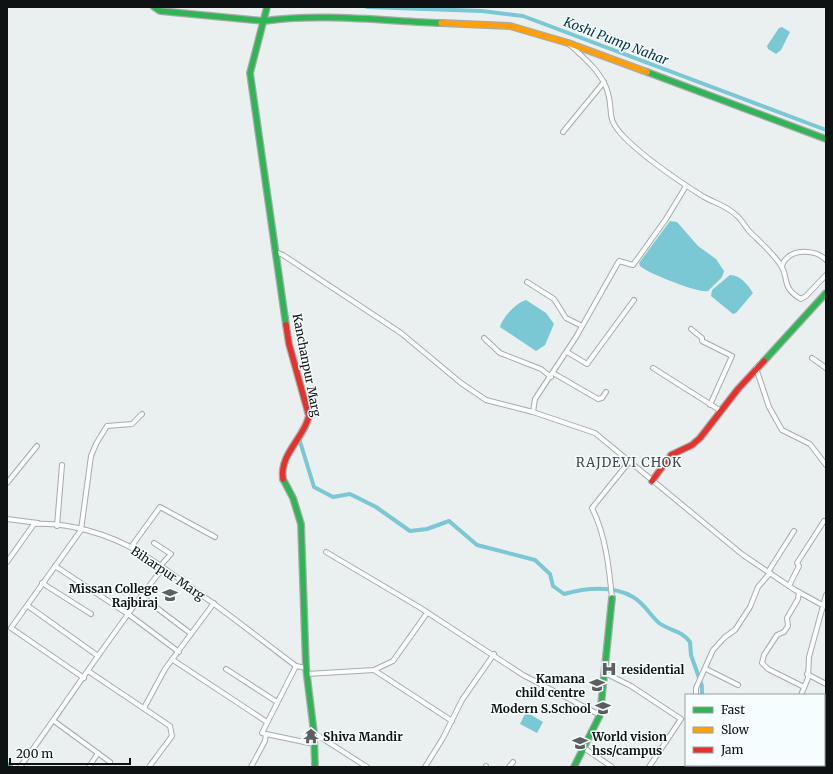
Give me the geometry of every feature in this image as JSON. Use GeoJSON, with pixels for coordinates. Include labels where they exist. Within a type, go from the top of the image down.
{"type":"FeatureCollection","features":[{"type":"Feature","properties":{"kind":"main road"},"geometry":{"type":"LineString","coordinates":[[154,7],[160,10],[264,21],[278,19],[331,19],[490,24],[510,26],[568,43],[826,139]]}},
{"type":"Feature","properties":{"kind":"main road","name":"Kanchanpur Marg"},"geometry":{"type":"LineString","coordinates":[[266,8],[264,21],[255,46],[250,73],[289,344],[309,416],[308,425],[304,431],[298,435],[286,456],[282,478],[293,498],[301,524],[306,668],[314,733],[315,767]]}},
{"type":"Feature","properties":{"kind":"main road"},"geometry":{"type":"LineString","coordinates":[[652,481],[671,455],[692,445],[700,438],[756,368],[826,293]]}},
{"type":"Feature","properties":{"kind":"main road"},"geometry":{"type":"LineString","coordinates":[[574,767],[600,715],[612,598]]}},
{"type":"Feature","properties":{"kind":"street"},"geometry":{"type":"LineString","coordinates":[[568,43],[590,63],[604,82],[608,93],[610,116],[613,123],[624,137],[686,186],[717,205],[725,207],[736,215],[750,231],[769,248],[782,266],[786,285],[793,294],[801,299],[806,296],[817,286],[826,274]]}},
{"type":"Feature","properties":{"kind":"street"},"geometry":{"type":"LineString","coordinates":[[563,132],[604,82]]}},
{"type":"Feature","properties":{"kind":"street"},"geometry":{"type":"LineString","coordinates":[[533,412],[535,399],[567,352],[619,261],[633,264],[666,219],[686,186]]}},
{"type":"Feature","properties":{"kind":"street"},"geometry":{"type":"LineString","coordinates":[[276,252],[401,333],[461,383],[486,400],[533,412],[595,433],[743,555],[789,586],[824,606]]}},
{"type":"Feature","properties":{"kind":"street"},"geometry":{"type":"LineString","coordinates":[[782,266],[786,258],[796,253],[806,252],[824,257],[826,260]]}},
{"type":"Feature","properties":{"kind":"street"},"geometry":{"type":"LineString","coordinates":[[527,282],[554,299],[566,318],[582,326]]}},
{"type":"Feature","properties":{"kind":"street"},"geometry":{"type":"LineString","coordinates":[[567,352],[587,364],[634,300]]}},
{"type":"Feature","properties":{"kind":"street"},"geometry":{"type":"LineString","coordinates":[[691,329],[702,338],[702,341],[732,356],[710,405]]}},
{"type":"Feature","properties":{"kind":"street"},"geometry":{"type":"LineString","coordinates":[[484,338],[500,353],[541,369],[598,399],[602,398],[606,392]]}},
{"type":"Feature","properties":{"kind":"street"},"geometry":{"type":"LineString","coordinates":[[812,358],[826,368]]}},
{"type":"Feature","properties":{"kind":"street"},"geometry":{"type":"LineString","coordinates":[[653,368],[721,411]]}},
{"type":"Feature","properties":{"kind":"street"},"geometry":{"type":"LineString","coordinates":[[756,368],[769,407],[782,430],[810,444],[826,465]]}},
{"type":"Feature","properties":{"kind":"street"},"geometry":{"type":"LineString","coordinates":[[84,678],[11,628],[28,606],[42,583],[69,549],[81,530],[88,471],[96,444],[107,426],[132,424],[142,414]]}},
{"type":"Feature","properties":{"kind":"street"},"geometry":{"type":"LineString","coordinates":[[7,483],[37,446]]}},
{"type":"Feature","properties":{"kind":"street"},"geometry":{"type":"LineString","coordinates":[[612,598],[600,524],[592,508],[629,462]]}},
{"type":"Feature","properties":{"kind":"street"},"geometry":{"type":"LineString","coordinates":[[57,526],[62,464]]}},
{"type":"Feature","properties":{"kind":"street"},"geometry":{"type":"LineString","coordinates":[[131,548],[160,507],[215,537]]}},
{"type":"Feature","properties":{"kind":"street","name":"Biharpur Marg"},"geometry":{"type":"LineString","coordinates":[[7,519],[32,521],[40,524],[81,530],[101,535],[131,548],[162,567],[214,603],[296,666],[306,668]]}},
{"type":"Feature","properties":{"kind":"street"},"geometry":{"type":"LineString","coordinates":[[789,586],[799,566],[797,564],[824,521]]}},
{"type":"Feature","properties":{"kind":"street"},"geometry":{"type":"LineString","coordinates":[[7,562],[34,524],[40,524]]}},
{"type":"Feature","properties":{"kind":"street"},"geometry":{"type":"LineString","coordinates":[[696,694],[696,688],[703,676],[713,650],[725,637],[735,630],[750,607],[758,588],[769,573],[794,531]]}},
{"type":"Feature","properties":{"kind":"street"},"geometry":{"type":"LineString","coordinates":[[20,767],[172,554],[154,542]]}},
{"type":"Feature","properties":{"kind":"street"},"geometry":{"type":"LineString","coordinates":[[326,552],[494,654],[523,674],[600,715]]}},
{"type":"Feature","properties":{"kind":"street"},"geometry":{"type":"LineString","coordinates":[[55,566],[128,614],[179,652]]}},
{"type":"Feature","properties":{"kind":"street"},"geometry":{"type":"LineString","coordinates":[[42,583],[91,614]]}},
{"type":"Feature","properties":{"kind":"street"},"geometry":{"type":"LineString","coordinates":[[799,592],[798,599],[787,618],[788,626],[784,632],[777,635],[764,655],[762,663],[768,668],[804,687]]}},
{"type":"Feature","properties":{"kind":"street"},"geometry":{"type":"LineString","coordinates":[[801,694],[808,678],[808,657],[826,595]]}},
{"type":"Feature","properties":{"kind":"street"},"geometry":{"type":"LineString","coordinates":[[141,596],[190,633]]}},
{"type":"Feature","properties":{"kind":"street"},"geometry":{"type":"LineString","coordinates":[[144,708],[166,669],[179,652],[190,633],[214,603]]}},
{"type":"Feature","properties":{"kind":"street"},"geometry":{"type":"LineString","coordinates":[[28,606],[98,656]]}},
{"type":"Feature","properties":{"kind":"street"},"geometry":{"type":"LineString","coordinates":[[307,674],[374,670],[393,661],[427,613]]}},
{"type":"Feature","properties":{"kind":"street"},"geometry":{"type":"LineString","coordinates":[[425,767],[452,721],[462,700],[494,654]]}},
{"type":"Feature","properties":{"kind":"street"},"geometry":{"type":"LineString","coordinates":[[173,660],[267,722]]}},
{"type":"Feature","properties":{"kind":"street"},"geometry":{"type":"LineString","coordinates":[[296,666],[262,733],[314,744]]}},
{"type":"Feature","properties":{"kind":"street"},"geometry":{"type":"LineString","coordinates":[[226,669],[277,702]]}},
{"type":"Feature","properties":{"kind":"street"},"geometry":{"type":"LineString","coordinates":[[706,669],[738,685]]}},
{"type":"Feature","properties":{"kind":"street"},"geometry":{"type":"LineString","coordinates":[[374,670],[452,721]]}},
{"type":"Feature","properties":{"kind":"street"},"geometry":{"type":"LineString","coordinates":[[88,671],[168,724],[172,730],[170,739],[149,767]]}},
{"type":"Feature","properties":{"kind":"street"},"geometry":{"type":"LineString","coordinates":[[605,673],[631,686],[681,719]]}},
{"type":"Feature","properties":{"kind":"street"},"geometry":{"type":"LineString","coordinates":[[807,674],[826,684]]}},
{"type":"Feature","properties":{"kind":"street"},"geometry":{"type":"LineString","coordinates":[[649,767],[681,719],[685,717]]}},
{"type":"Feature","properties":{"kind":"street"},"geometry":{"type":"LineString","coordinates":[[54,721],[110,762]]}},
{"type":"Feature","properties":{"kind":"street"},"geometry":{"type":"LineString","coordinates":[[314,733],[367,767]]}},
{"type":"Feature","properties":{"kind":"street"},"geometry":{"type":"LineString","coordinates":[[251,767],[265,741],[266,734]]}},
{"type":"Feature","properties":{"kind":"street"},"geometry":{"type":"LineString","coordinates":[[584,748],[612,767]]}},
{"type":"Feature","properties":{"kind":"street"},"geometry":{"type":"LineString","coordinates":[[89,767],[98,753]]}},
{"type":"Feature","properties":{"kind":"street"},"geometry":{"type":"LineString","coordinates":[[509,767],[513,762]]}},
{"type":"Feature","properties":{"kind":"water"},"geometry":{"type":"Polygon","coordinates":[[[782,27],[790,32],[781,50],[776,54],[768,49],[767,46],[779,28],[782,27]]]}},
{"type":"Feature","properties":{"kind":"water"},"geometry":{"type":"Polygon","coordinates":[[[670,221],[677,222],[698,246],[716,259],[724,271],[722,277],[708,291],[695,289],[674,282],[652,273],[640,266],[639,263],[670,221]]]}},
{"type":"Feature","properties":{"kind":"water"},"geometry":{"type":"Polygon","coordinates":[[[730,275],[734,275],[740,279],[753,293],[736,313],[733,314],[711,296],[712,290],[730,275]]]}},
{"type":"Feature","properties":{"kind":"water"},"geometry":{"type":"Polygon","coordinates":[[[526,300],[546,313],[554,324],[545,345],[536,351],[500,327],[501,323],[510,311],[522,301],[526,300]]]}},
{"type":"Feature","properties":{"kind":"water"},"geometry":{"type":"Polygon","coordinates":[[[526,712],[543,722],[537,733],[520,724],[526,712]]]}},
{"type":"Feature","properties":{"kind":"waterway","name":"Koshi Pump Nahar"},"geometry":{"type":"LineString","coordinates":[[367,7],[482,11],[523,16],[826,130]]}},
{"type":"Feature","properties":{"kind":"waterway"},"geometry":{"type":"LineString","coordinates":[[298,435],[314,487],[333,497],[350,494],[376,507],[410,531],[427,529],[449,521],[477,545],[535,560],[550,574],[553,586],[564,594],[581,590],[608,589],[625,593],[633,597],[644,606],[659,623],[683,635],[690,642],[691,655],[702,686],[702,694]]}},
{"type":"Feature","properties":{"kind":"traffic: fast"},"geometry":{"type":"LineString","coordinates":[[154,7],[160,11],[264,21],[307,18],[352,18],[441,23]]}},
{"type":"Feature","properties":{"kind":"traffic: fast"},"geometry":{"type":"LineString","coordinates":[[267,7],[250,73],[286,325]]}},
{"type":"Feature","properties":{"kind":"traffic: fast"},"geometry":{"type":"LineString","coordinates":[[647,72],[826,139]]}},
{"type":"Feature","properties":{"kind":"traffic: fast"},"geometry":{"type":"LineString","coordinates":[[764,361],[826,293]]}},
{"type":"Feature","properties":{"kind":"traffic: fast"},"geometry":{"type":"LineString","coordinates":[[283,479],[293,498],[301,524],[306,668],[314,733],[315,767]]}},
{"type":"Feature","properties":{"kind":"traffic: fast"},"geometry":{"type":"LineString","coordinates":[[574,767],[600,715],[612,598]]}},
{"type":"Feature","properties":{"kind":"traffic: slow"},"geometry":{"type":"LineString","coordinates":[[441,23],[510,26],[568,43],[647,72]]}},
{"type":"Feature","properties":{"kind":"traffic: jam"},"geometry":{"type":"LineString","coordinates":[[283,479],[283,470],[288,454],[302,432],[309,416],[289,344],[286,325]]}},
{"type":"Feature","properties":{"kind":"traffic: jam"},"geometry":{"type":"LineString","coordinates":[[652,481],[671,455],[692,445],[700,438],[738,389],[764,361]]}},
{"type":"Feature","properties":{"kind":"place","name":"Missan College Rajbiraj"},"geometry":{"type":"Point","coordinates":[170,595]}},
{"type":"Feature","properties":{"kind":"place","name":"residential"},"geometry":{"type":"Point","coordinates":[609,669]}},
{"type":"Feature","properties":{"kind":"place","name":"Kamana child centre"},"geometry":{"type":"Point","coordinates":[597,685]}},
{"type":"Feature","properties":{"kind":"place","name":"Modern S.School"},"geometry":{"type":"Point","coordinates":[603,708]}},
{"type":"Feature","properties":{"kind":"place","name":"Shiva Mandir"},"geometry":{"type":"Point","coordinates":[311,736]}},
{"type":"Feature","properties":{"kind":"place","name":"World vision hss/campus"},"geometry":{"type":"Point","coordinates":[580,743]}},
{"type":"Feature","properties":{"kind":"district","name":"RAJDEVI CHOK"},"geometry":{"type":"Point","coordinates":[629,462]}}]}
